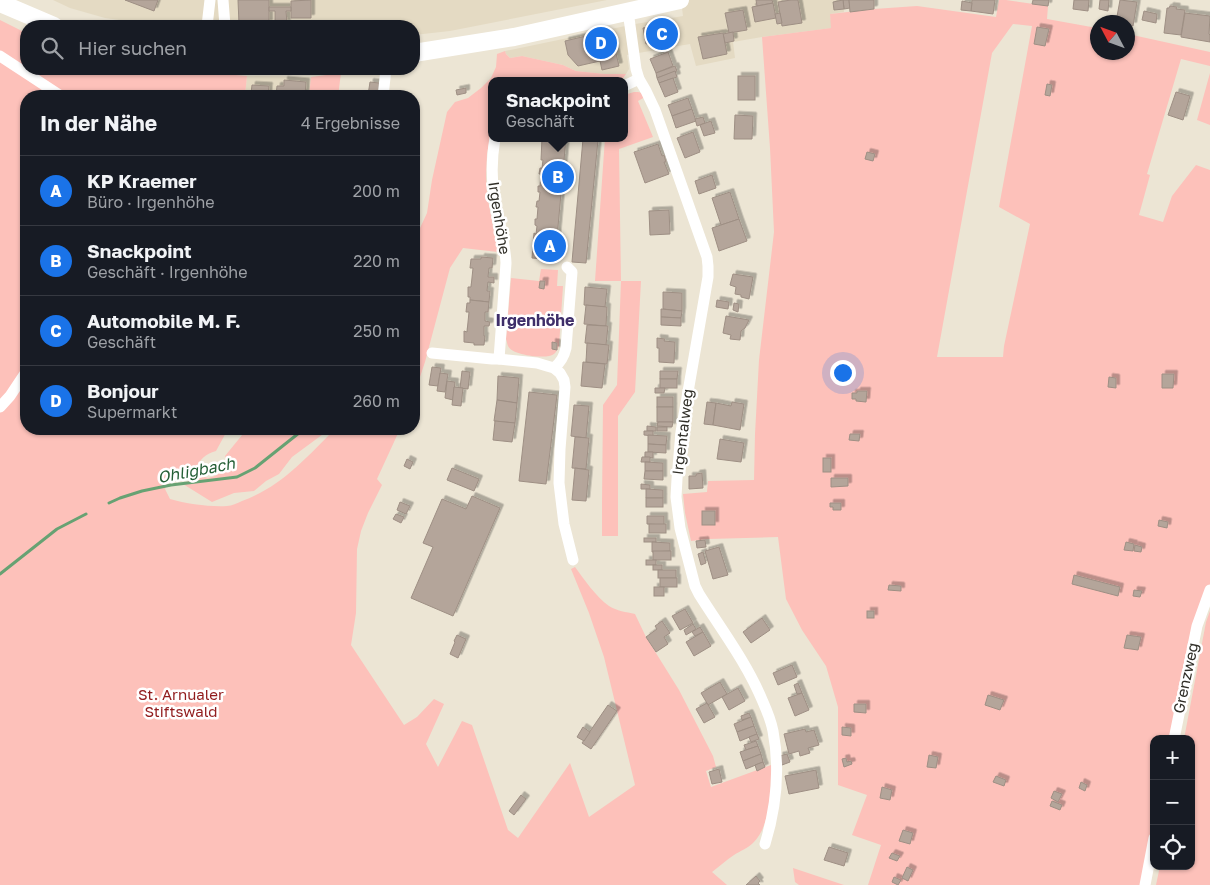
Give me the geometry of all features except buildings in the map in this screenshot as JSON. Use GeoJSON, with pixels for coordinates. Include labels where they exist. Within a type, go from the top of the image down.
{"type":"FeatureCollection","features":[{"type":"Feature","properties":{"kind":"main road"},"geometry":{"type":"LineString","coordinates":[[420,53],[514,37],[680,0]]}},
{"type":"Feature","properties":{"kind":"main road"},"geometry":{"type":"LineString","coordinates":[[0,3],[40,20]]}},
{"type":"Feature","properties":{"kind":"street"},"geometry":{"type":"LineString","coordinates":[[208,20],[210,0]]}},
{"type":"Feature","properties":{"kind":"street"},"geometry":{"type":"LineString","coordinates":[[223,0],[225,20]]}},
{"type":"Feature","properties":{"kind":"street","name":"Irgentalweg"},"geometry":{"type":"LineString","coordinates":[[628,11],[639,79],[652,103],[664,133],[707,257],[708,277],[681,432],[676,497],[683,542],[698,594],[753,681],[773,731],[776,790],[774,809],[765,844]]}},
{"type":"Feature","properties":{"kind":"street"},"geometry":{"type":"LineString","coordinates":[[0,56],[20,69]]}},
{"type":"Feature","properties":{"kind":"street"},"geometry":{"type":"LineString","coordinates":[[29,75],[52,90]]}},
{"type":"Feature","properties":{"kind":"street"},"geometry":{"type":"LineString","coordinates":[[384,90],[385,75]]}},
{"type":"Feature","properties":{"kind":"street"},"geometry":{"type":"LineString","coordinates":[[628,84],[639,79]]}},
{"type":"Feature","properties":{"kind":"street","name":"Irgenhöhe"},"geometry":{"type":"LineString","coordinates":[[494,142],[492,180],[506,249],[499,359]]}},
{"type":"Feature","properties":{"kind":"street"},"geometry":{"type":"LineString","coordinates":[[554,368],[564,357],[566,348],[572,272],[567,268]]}},
{"type":"Feature","properties":{"kind":"street"},"geometry":{"type":"LineString","coordinates":[[432,353],[536,363],[554,368],[560,373],[564,380],[564,387],[559,483],[564,524],[573,560]]}},
{"type":"Feature","properties":{"kind":"street"},"geometry":{"type":"LineString","coordinates":[[0,407],[20,382]]}},
{"type":"Feature","properties":{"kind":"street","name":"Grenzweg"},"geometry":{"type":"LineString","coordinates":[[1175,735],[1197,626],[1210,590]]}},
{"type":"Feature","properties":{"kind":"street"},"geometry":{"type":"LineString","coordinates":[[1145,885],[1150,859]]}},
{"type":"Feature","properties":{"kind":"shaded area"},"geometry":{"type":"Polygon","coordinates":[[[53,0],[607,0],[450,31],[420,34],[420,20],[119,20],[70,8],[53,0]]]}},
{"type":"Feature","properties":{"kind":"shaded area"},"geometry":{"type":"Polygon","coordinates":[[[681,0],[843,0],[844,12],[830,14],[832,28],[733,42],[735,58],[696,66],[690,44],[627,55],[629,69],[626,74],[576,71],[563,65],[522,56],[510,58],[505,51],[683,16],[681,0]]]}},
{"type":"Feature","properties":{"kind":"shaded area"},"geometry":{"type":"Polygon","coordinates":[[[247,76],[311,77],[310,90],[246,90],[247,76]]]}},
{"type":"Feature","properties":{"kind":"green space"},"geometry":{"type":"Polygon","coordinates":[[[999,0],[1048,6],[1047,19],[1090,27],[1090,60],[1135,60],[1135,36],[1210,52],[1210,66],[1181,59],[1147,174],[1150,175],[1139,215],[1163,222],[1172,196],[1196,165],[1210,170],[1210,590],[1175,735],[1150,735],[1150,859],[1145,885],[868,885],[881,845],[852,835],[867,795],[838,785],[838,707],[826,666],[802,630],[786,599],[778,537],[691,541],[683,494],[707,492],[708,481],[754,480],[759,360],[774,232],[762,37],[831,28],[830,14],[917,6],[996,17],[999,0]],[[1013,24],[992,53],[937,357],[1003,357],[1030,224],[999,207],[1032,26],[1013,24]]]}},
{"type":"Feature","properties":{"kind":"green space","name":"St. Arnualer Stiftswald"},"geometry":{"type":"Polygon","coordinates":[[[0,20],[20,30],[20,75],[247,76],[246,90],[20,90],[20,435],[225,435],[216,451],[203,457],[196,469],[182,467],[170,475],[165,489],[170,499],[198,505],[229,506],[256,495],[281,480],[329,435],[397,435],[377,479],[382,485],[368,513],[357,549],[356,613],[351,645],[404,725],[417,717],[434,699],[444,704],[426,744],[438,767],[462,721],[472,725],[508,830],[518,838],[570,763],[589,817],[635,785],[604,657],[571,569],[575,567],[590,588],[609,606],[635,614],[646,637],[679,690],[713,756],[716,767],[706,771],[711,787],[771,765],[771,785],[767,817],[759,836],[751,845],[731,857],[712,872],[727,885],[0,885],[0,20]]]}},
{"type":"Feature","properties":{"kind":"green space"},"geometry":{"type":"Polygon","coordinates":[[[505,51],[510,58],[522,56],[563,65],[576,71],[626,74],[624,77],[491,77],[496,67],[497,54],[505,51]]]}},
{"type":"Feature","properties":{"kind":"green space"},"geometry":{"type":"Polygon","coordinates":[[[1210,73],[1210,125],[1197,120],[1210,73]]]}},
{"type":"Feature","properties":{"kind":"green space"},"geometry":{"type":"Polygon","coordinates":[[[341,75],[339,90],[310,90],[311,77],[341,75]]]}},
{"type":"Feature","properties":{"kind":"green space"},"geometry":{"type":"Polygon","coordinates":[[[488,81],[489,142],[486,177],[487,195],[498,252],[463,248],[450,268],[420,377],[420,228],[427,213],[432,180],[447,112],[455,102],[468,98],[488,81]]]}},
{"type":"Feature","properties":{"kind":"green space"},"geometry":{"type":"Polygon","coordinates":[[[642,93],[645,97],[638,101],[653,137],[619,149],[621,281],[595,281],[605,142],[628,142],[628,94],[642,93]]]}},
{"type":"Feature","properties":{"kind":"green space"},"geometry":{"type":"Polygon","coordinates":[[[541,269],[558,270],[557,286],[563,286],[559,346],[554,354],[545,357],[515,352],[508,346],[506,339],[511,278],[539,281],[541,269]]]}},
{"type":"Feature","properties":{"kind":"green space"},"geometry":{"type":"Polygon","coordinates":[[[621,281],[641,281],[635,392],[618,416],[618,536],[602,536],[603,405],[617,385],[621,281]]]}},
{"type":"Feature","properties":{"kind":"green space"},"geometry":{"type":"Polygon","coordinates":[[[242,435],[322,435],[292,457],[279,474],[266,481],[254,491],[234,493],[212,502],[183,484],[200,475],[208,478],[223,471],[227,463],[225,456],[242,435]]]}},
{"type":"Feature","properties":{"kind":"green space"},"geometry":{"type":"Polygon","coordinates":[[[1210,611],[1210,885],[1156,885],[1159,870],[1195,870],[1195,735],[1185,735],[1206,622],[1210,611]]]}},
{"type":"Feature","properties":{"kind":"green space"},"geometry":{"type":"Polygon","coordinates":[[[793,868],[844,885],[799,885],[795,882],[793,868]]]}},
{"type":"Feature","properties":{"kind":"waterway","name":"Ohligbach"},"geometry":{"type":"LineString","coordinates":[[109,503],[142,491],[171,485],[237,477],[255,468],[296,435]]}},
{"type":"Feature","properties":{"kind":"waterway","name":"Ohligbach"},"geometry":{"type":"LineString","coordinates":[[0,574],[57,529],[86,514]]}},
{"type":"Feature","properties":{"kind":"place","name":"Automobile M. F."},"geometry":{"type":"Point","coordinates":[662,34]}},
{"type":"Feature","properties":{"kind":"place","name":"Bonjour"},"geometry":{"type":"Point","coordinates":[601,43]}},
{"type":"Feature","properties":{"kind":"place","name":"Snackpoint"},"geometry":{"type":"Point","coordinates":[558,177]}},
{"type":"Feature","properties":{"kind":"place","name":"KP Kraemer"},"geometry":{"type":"Point","coordinates":[550,246]}},
{"type":"Feature","properties":{"kind":"district","name":"Irgenhöhe"},"geometry":{"type":"Point","coordinates":[535,320]}}]}
